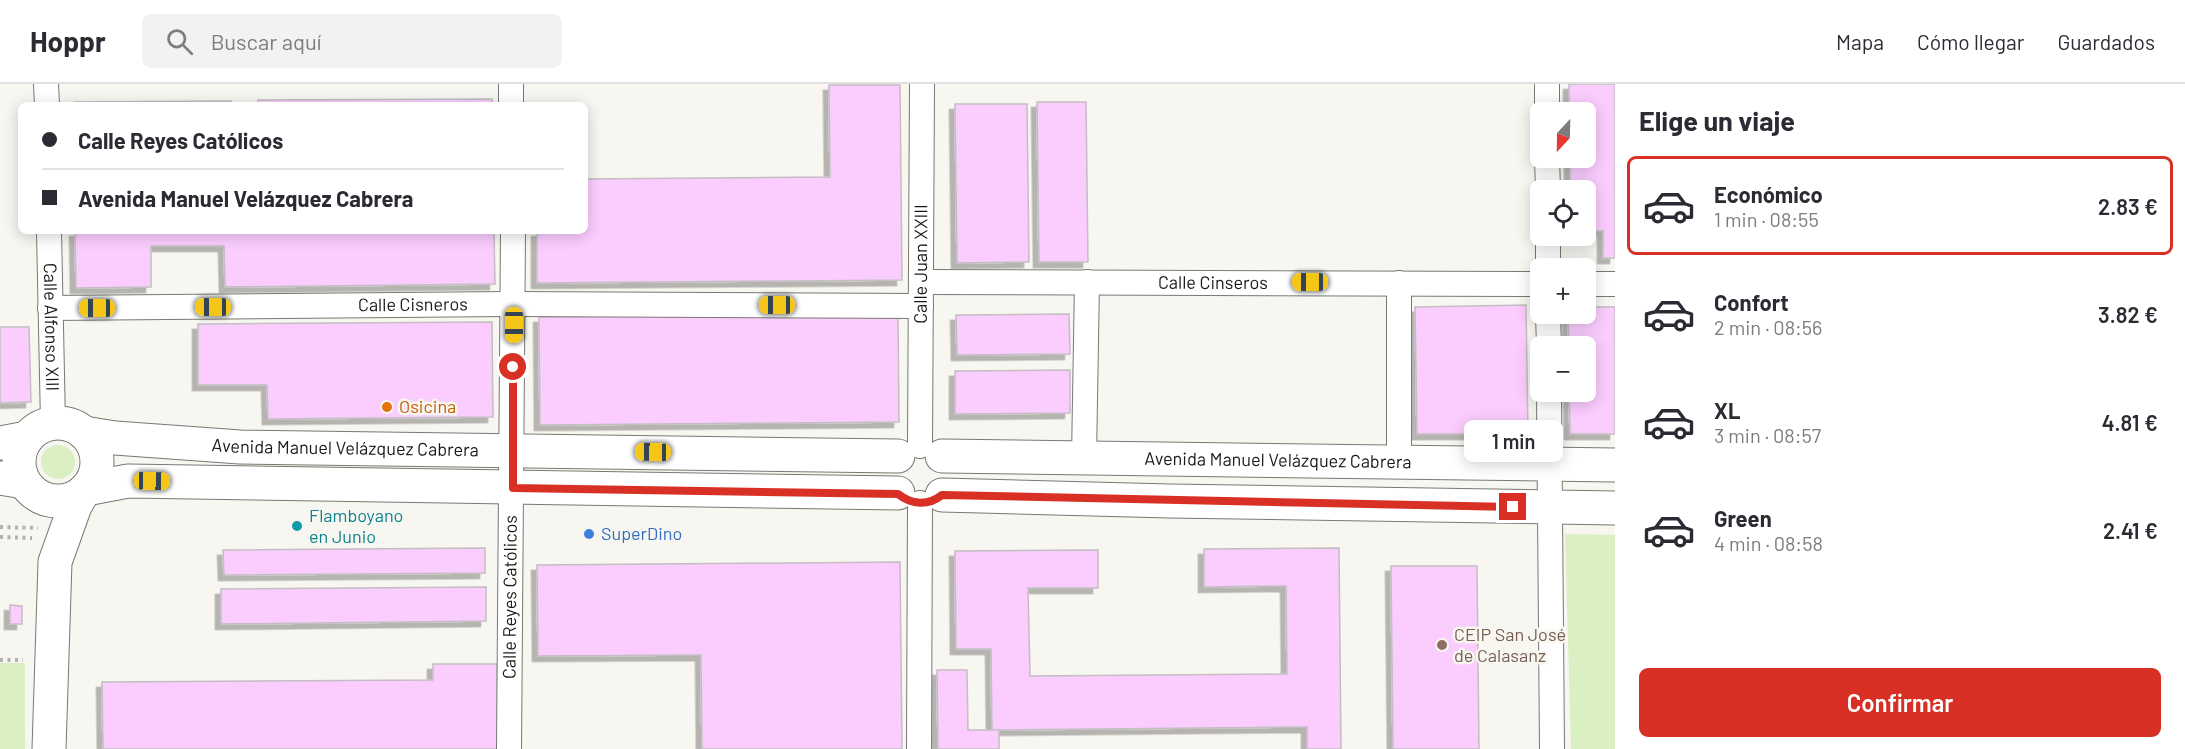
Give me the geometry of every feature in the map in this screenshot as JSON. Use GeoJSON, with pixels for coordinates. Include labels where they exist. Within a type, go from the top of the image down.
{"type":"FeatureCollection","features":[{"type":"Feature","properties":{"kind":"main road","name":"Avenida Manuel Velázquez Cabrera"},"geometry":{"type":"LineString","coordinates":[[41,434],[240,447],[920,453],[1399,464],[1615,465]]}},
{"type":"Feature","properties":{"kind":"main road"},"geometry":{"type":"LineString","coordinates":[[45,540],[93,478],[96,454],[41,434],[19,460],[19,484],[40,502],[45,540],[49,749]]}},
{"type":"Feature","properties":{"kind":"main road"},"geometry":{"type":"LineString","coordinates":[[920,453],[949,474],[948,483],[920,497],[891,477],[920,453]]}},
{"type":"Feature","properties":{"kind":"main road","name":"Avenida Manuel Velázquez Cabrera"},"geometry":{"type":"LineString","coordinates":[[84,490],[128,481],[367,483],[920,497],[1615,508]]}},
{"type":"Feature","properties":{"kind":"main road"},"geometry":{"type":"LineString","coordinates":[[19,484],[57,501],[68,500],[84,490]]}},
{"type":"Feature","properties":{"kind":"street"},"geometry":{"type":"LineString","coordinates":[[46,84],[47,102]]}},
{"type":"Feature","properties":{"kind":"street"},"geometry":{"type":"LineString","coordinates":[[511,84],[511,102]]}},
{"type":"Feature","properties":{"kind":"street","name":"Calle Juan XXIII"},"geometry":{"type":"LineString","coordinates":[[920,453],[922,84]]}},
{"type":"Feature","properties":{"kind":"street"},"geometry":{"type":"LineString","coordinates":[[1547,84],[1547,102]]}},
{"type":"Feature","properties":{"kind":"street","name":"Calle Alfonso XIII"},"geometry":{"type":"LineString","coordinates":[[41,434],[50,308],[49,234]]}},
{"type":"Feature","properties":{"kind":"street","name":"Calle Reyes Católicos"},"geometry":{"type":"LineString","coordinates":[[509,749],[513,488],[513,234]]}},
{"type":"Feature","properties":{"kind":"street","name":"Calle Cinseros"},"geometry":{"type":"LineString","coordinates":[[921,282],[1530,284]]}},
{"type":"Feature","properties":{"kind":"street"},"geometry":{"type":"LineString","coordinates":[[1084,458],[1087,282]]}},
{"type":"Feature","properties":{"kind":"street"},"geometry":{"type":"LineString","coordinates":[[1399,282],[1399,464]]}},
{"type":"Feature","properties":{"kind":"street"},"geometry":{"type":"LineString","coordinates":[[1596,284],[1615,284]]}},
{"type":"Feature","properties":{"kind":"street","name":"Calle Cisneros"},"geometry":{"type":"LineString","coordinates":[[50,308],[514,304],[921,306]]}},
{"type":"Feature","properties":{"kind":"street"},"geometry":{"type":"LineString","coordinates":[[1549,402],[1552,749]]}},
{"type":"Feature","properties":{"kind":"street"},"geometry":{"type":"LineString","coordinates":[[919,749],[920,497]]}},
{"type":"Feature","properties":{"kind":"path"},"geometry":{"type":"LineString","coordinates":[[0,526],[45,540]]}},
{"type":"Feature","properties":{"kind":"path"},"geometry":{"type":"LineString","coordinates":[[0,537],[45,540]]}},
{"type":"Feature","properties":{"kind":"path"},"geometry":{"type":"LineString","coordinates":[[0,660],[24,660]]}},
{"type":"Feature","properties":{"kind":"green space"},"geometry":{"type":"Polygon","coordinates":[[[58,445],[70,450],[75,462],[70,474],[58,479],[46,474],[41,462],[46,450],[58,445]]]}},
{"type":"Feature","properties":{"kind":"green space"},"geometry":{"type":"Polygon","coordinates":[[[1565,534],[1615,535],[1615,749],[1571,749],[1565,534]]]}},
{"type":"Feature","properties":{"kind":"green space"},"geometry":{"type":"Polygon","coordinates":[[[0,663],[25,663],[25,749],[0,749],[0,663]]]}},
{"type":"Feature","properties":{"kind":"building"},"geometry":{"type":"Polygon","coordinates":[[[1569,84],[1615,84],[1615,258],[1603,258],[1603,231],[1596,231],[1596,180],[1570,180],[1570,168],[1596,168],[1596,102],[1569,102],[1569,84]]]}},
{"type":"Feature","properties":{"kind":"building"},"geometry":{"type":"Polygon","coordinates":[[[829,85],[900,85],[902,280],[537,283],[537,234],[588,234],[588,179],[830,177],[829,85]]]}},
{"type":"Feature","properties":{"kind":"building"},"geometry":{"type":"Polygon","coordinates":[[[492,99],[492,102],[258,102],[258,100],[492,99]]]}},
{"type":"Feature","properties":{"kind":"building"},"geometry":{"type":"Polygon","coordinates":[[[231,101],[231,102],[74,102],[231,101]]]}},
{"type":"Feature","properties":{"kind":"building"},"geometry":{"type":"Polygon","coordinates":[[[1037,102],[1086,102],[1088,262],[1039,262],[1037,102]]]}},
{"type":"Feature","properties":{"kind":"building"},"geometry":{"type":"Polygon","coordinates":[[[955,104],[1027,104],[1029,262],[957,263],[955,104]]]}},
{"type":"Feature","properties":{"kind":"building"},"geometry":{"type":"Polygon","coordinates":[[[75,234],[494,234],[495,284],[225,287],[224,246],[151,246],[151,287],[76,288],[75,234]]]}},
{"type":"Feature","properties":{"kind":"building"},"geometry":{"type":"Polygon","coordinates":[[[1526,305],[1528,434],[1417,434],[1415,307],[1526,305]]]}},
{"type":"Feature","properties":{"kind":"building"},"geometry":{"type":"Polygon","coordinates":[[[1596,307],[1615,307],[1615,434],[1570,434],[1569,402],[1596,402],[1596,336],[1569,336],[1568,324],[1596,324],[1596,307]]]}},
{"type":"Feature","properties":{"kind":"building"},"geometry":{"type":"Polygon","coordinates":[[[898,314],[899,422],[540,425],[539,317],[898,314]]]}},
{"type":"Feature","properties":{"kind":"building"},"geometry":{"type":"Polygon","coordinates":[[[1069,314],[1070,354],[957,355],[956,315],[1069,314]]]}},
{"type":"Feature","properties":{"kind":"building"},"geometry":{"type":"Polygon","coordinates":[[[492,322],[493,417],[268,419],[267,385],[198,385],[198,324],[492,322]]]}},
{"type":"Feature","properties":{"kind":"building"},"geometry":{"type":"Polygon","coordinates":[[[0,327],[29,327],[31,402],[0,403],[0,327]]]}},
{"type":"Feature","properties":{"kind":"building"},"geometry":{"type":"Polygon","coordinates":[[[1070,370],[1070,413],[955,414],[955,371],[1070,370]]]}},
{"type":"Feature","properties":{"kind":"building"},"geometry":{"type":"Polygon","coordinates":[[[485,548],[485,573],[224,575],[223,550],[485,548]]]}},
{"type":"Feature","properties":{"kind":"building"},"geometry":{"type":"Polygon","coordinates":[[[1339,548],[1341,749],[1307,749],[1307,727],[992,730],[991,649],[956,649],[955,551],[1098,550],[1098,588],[1028,588],[1030,676],[1287,674],[1286,586],[1204,587],[1204,549],[1339,548]]]}},
{"type":"Feature","properties":{"kind":"building"},"geometry":{"type":"Polygon","coordinates":[[[900,562],[902,749],[702,749],[701,655],[538,656],[537,565],[900,562]]]}},
{"type":"Feature","properties":{"kind":"building"},"geometry":{"type":"Polygon","coordinates":[[[1391,566],[1477,566],[1479,749],[1393,749],[1391,566]]]}},
{"type":"Feature","properties":{"kind":"building"},"geometry":{"type":"Polygon","coordinates":[[[486,587],[486,621],[221,624],[221,589],[486,587]]]}},
{"type":"Feature","properties":{"kind":"building"},"geometry":{"type":"Polygon","coordinates":[[[10,605],[22,606],[22,624],[10,624],[10,605]]]}},
{"type":"Feature","properties":{"kind":"building"},"geometry":{"type":"Polygon","coordinates":[[[433,664],[497,664],[498,749],[103,749],[102,682],[433,680],[433,664]]]}},
{"type":"Feature","properties":{"kind":"building"},"geometry":{"type":"Polygon","coordinates":[[[937,670],[967,670],[968,730],[999,730],[999,749],[938,749],[937,670]]]}},
{"type":"Feature","properties":{"kind":"place","name":"Osicina"},"geometry":{"type":"Point","coordinates":[387,407]}},
{"type":"Feature","properties":{"kind":"place","name":"Flamboyano en Junio"},"geometry":{"type":"Point","coordinates":[297,526]}},
{"type":"Feature","properties":{"kind":"place","name":"SuperDino"},"geometry":{"type":"Point","coordinates":[589,534]}},
{"type":"Feature","properties":{"kind":"place","name":"CEIP San José de Calasanz"},"geometry":{"type":"Point","coordinates":[1442,645]}},
{"type":"Feature","properties":{"kind":"route"},"geometry":{"type":"LineString","coordinates":[[513,367],[513,488],[898,494],[905,499],[920,503],[929,502],[942,495],[1513,507]]}}]}
